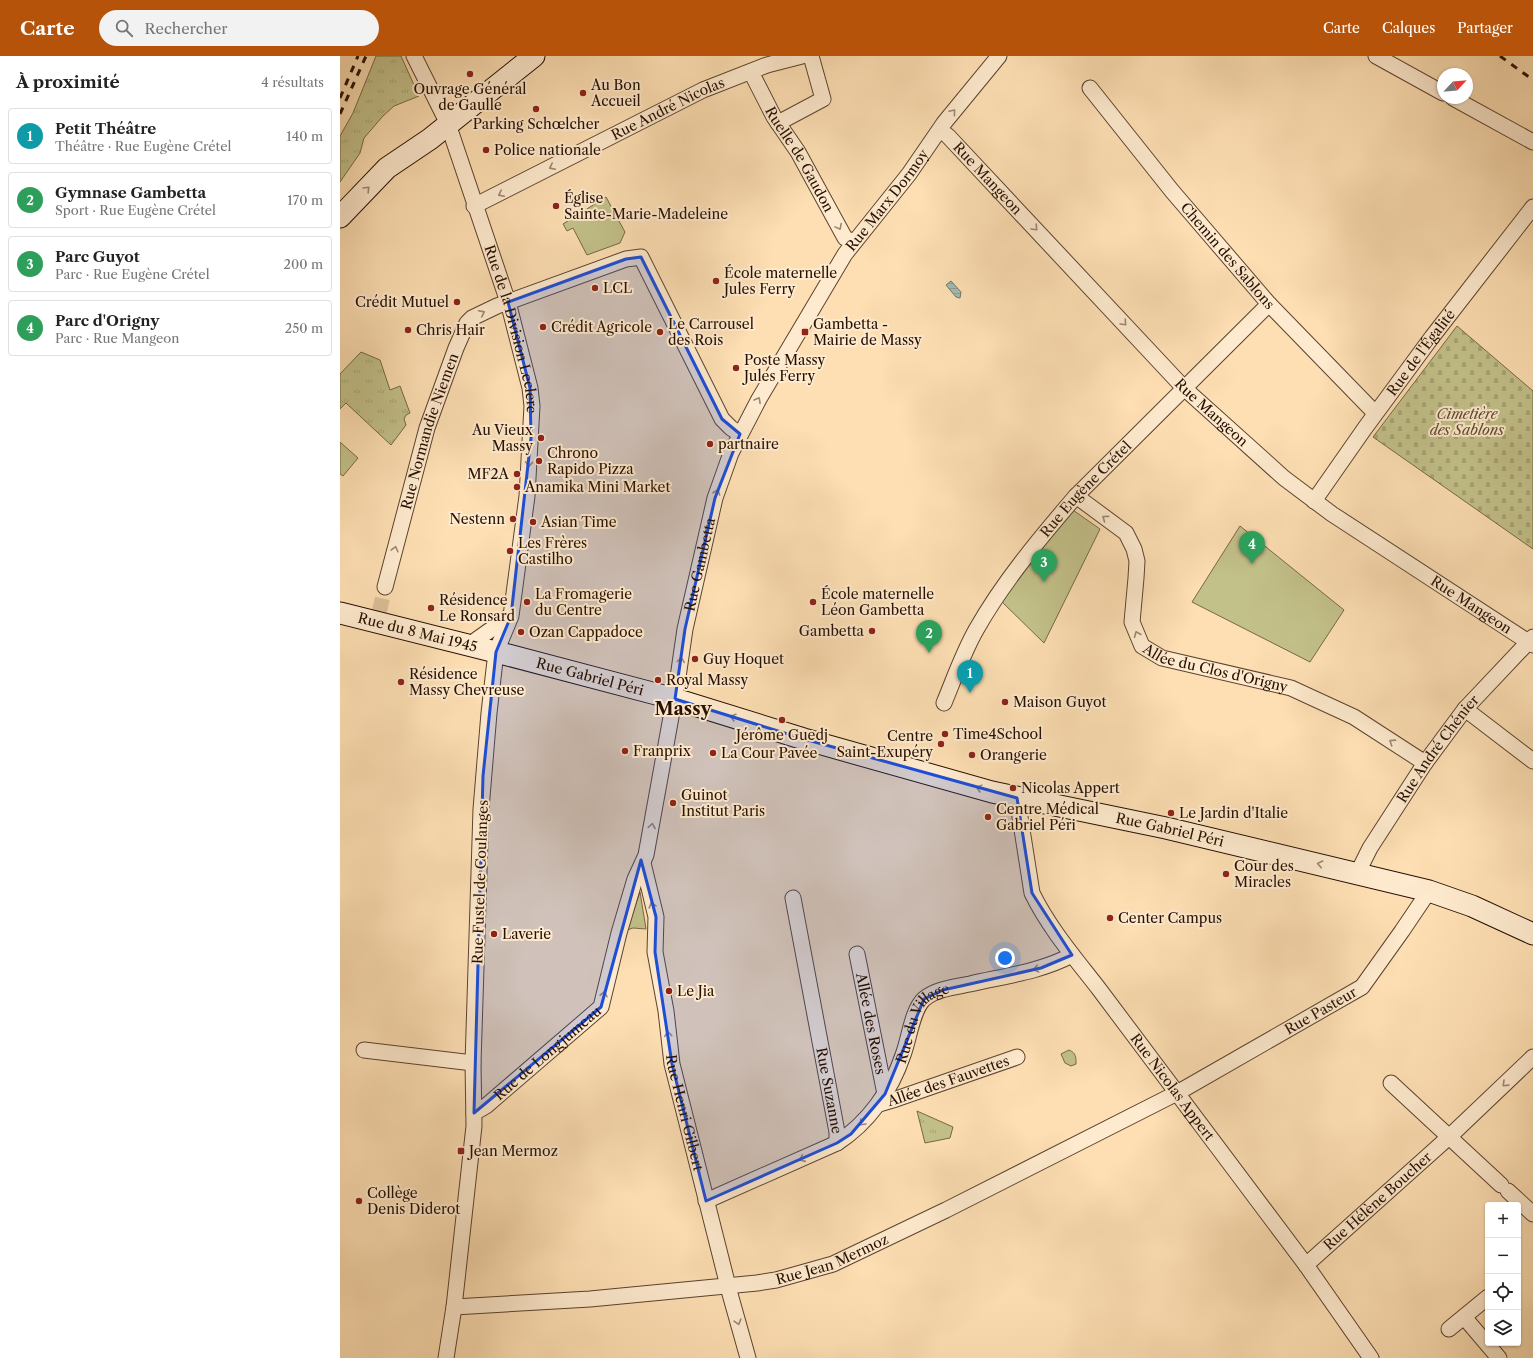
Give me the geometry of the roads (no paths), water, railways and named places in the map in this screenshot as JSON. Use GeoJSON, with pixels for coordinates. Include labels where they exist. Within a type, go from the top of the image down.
{"type":"FeatureCollection","features":[{"type":"Feature","properties":{"kind":"street","name":"Rue de la Division Leclerc"},"geometry":{"type":"LineString","coordinates":[[414,56],[448,124],[474,206],[508,302],[530,388],[532,406],[527,496],[511,616],[496,652]]}},
{"type":"Feature","properties":{"kind":"street"},"geometry":{"type":"LineString","coordinates":[[340,217],[387,168],[426,142],[510,77],[534,56]]}},
{"type":"Feature","properties":{"kind":"street","name":"Rue André Nicolas"},"geometry":{"type":"LineString","coordinates":[[474,206],[703,90],[785,59],[802,56]]}},
{"type":"Feature","properties":{"kind":"street"},"geometry":{"type":"LineString","coordinates":[[778,123],[823,99],[811,56]]}},
{"type":"Feature","properties":{"kind":"street","name":"Rue Marx Dormoy"},"geometry":{"type":"LineString","coordinates":[[740,434],[759,398],[841,259],[909,174],[940,130],[999,56]]}},
{"type":"Feature","properties":{"kind":"street"},"geometry":{"type":"LineString","coordinates":[[1376,56],[1437,90]]}},
{"type":"Feature","properties":{"kind":"street","name":"Ruelle de Gaudon"},"geometry":{"type":"LineString","coordinates":[[751,72],[778,123],[798,152],[845,238],[854,242]]}},
{"type":"Feature","properties":{"kind":"street","name":"Chemin des Sablons"},"geometry":{"type":"LineString","coordinates":[[1090,88],[1172,191],[1269,304],[1375,413]]}},
{"type":"Feature","properties":{"kind":"street"},"geometry":{"type":"LineString","coordinates":[[1464,104],[1533,142]]}},
{"type":"Feature","properties":{"kind":"street","name":"Rue Mangeon"},"geometry":{"type":"LineString","coordinates":[[940,130],[948,136],[1184,388],[1284,478],[1314,501],[1531,641]]}},
{"type":"Feature","properties":{"kind":"street","name":"Rue de l'Égalité"},"geometry":{"type":"LineString","coordinates":[[1314,501],[1375,413],[1530,217]]}},
{"type":"Feature","properties":{"kind":"street","name":"Rue Normandie Niemen"},"geometry":{"type":"LineString","coordinates":[[385,587],[428,428],[456,348],[467,323],[472,318],[508,302],[626,259],[641,257],[722,419],[740,434]]}},
{"type":"Feature","properties":{"kind":"street","name":"Rue Eugène Crétel"},"geometry":{"type":"LineString","coordinates":[[944,703],[976,631],[1018,568],[1076,496],[1269,304]]}},
{"type":"Feature","properties":{"kind":"street","name":"Rue Gambetta"},"geometry":{"type":"LineString","coordinates":[[674,698],[685,629],[715,498],[740,434]]}},
{"type":"Feature","properties":{"kind":"street","name":"Allée du Clos d'Origny"},"geometry":{"type":"LineString","coordinates":[[1076,496],[1126,533],[1134,549],[1136,578],[1132,622],[1142,646],[1162,658],[1291,688],[1354,717],[1425,763]]}},
{"type":"Feature","properties":{"kind":"street","name":"Rue du 8 Mai 1945"},"geometry":{"type":"LineString","coordinates":[[340,613],[377,618],[496,652]]}},
{"type":"Feature","properties":{"kind":"street"},"geometry":{"type":"LineString","coordinates":[[469,645],[511,616]]}},
{"type":"Feature","properties":{"kind":"street","name":"Rue André Chénier"},"geometry":{"type":"LineString","coordinates":[[1358,872],[1370,848],[1425,763],[1465,709],[1531,641]]}},
{"type":"Feature","properties":{"kind":"street","name":"Rue Gabriel Péri"},"geometry":{"type":"LineString","coordinates":[[496,652],[674,698],[804,739],[1017,798],[1123,819],[1358,872],[1429,891],[1472,906],[1533,934]]}},
{"type":"Feature","properties":{"kind":"street","name":"Rue Fustel de Coulanges"},"geometry":{"type":"LineString","coordinates":[[474,1113],[473,1063],[483,776],[496,652]]}},
{"type":"Feature","properties":{"kind":"street","name":"Rue de Longjumeau"},"geometry":{"type":"LineString","coordinates":[[474,1113],[486,1106],[601,1007],[619,933],[635,879],[643,863],[650,839],[674,698]]}},
{"type":"Feature","properties":{"kind":"street"},"geometry":{"type":"LineString","coordinates":[[1465,709],[1533,761]]}},
{"type":"Feature","properties":{"kind":"street","name":"Rue Nicolas Appert"},"geometry":{"type":"LineString","coordinates":[[1017,798],[1032,893],[1038,905],[1072,955],[1177,1092],[1306,1265],[1371,1358]]}},
{"type":"Feature","properties":{"kind":"street","name":"Rue Henri Gilbert"},"geometry":{"type":"LineString","coordinates":[[643,863],[656,917],[655,952],[666,1010],[672,1064],[706,1201],[748,1358]]}},
{"type":"Feature","properties":{"kind":"street","name":"Rue Pasteur"},"geometry":{"type":"LineString","coordinates":[[1177,1092],[1362,987],[1402,932],[1429,891]]}},
{"type":"Feature","properties":{"kind":"street","name":"Rue Suzanne"},"geometry":{"type":"LineString","coordinates":[[706,1201],[837,1144],[837,1132],[793,898]]}},
{"type":"Feature","properties":{"kind":"street","name":"Allée des Roses"},"geometry":{"type":"LineString","coordinates":[[857,954],[882,1099]]}},
{"type":"Feature","properties":{"kind":"street","name":"Rue du Village"},"geometry":{"type":"LineString","coordinates":[[837,1144],[851,1134],[882,1099],[903,1056],[916,1013],[924,999],[942,990],[1041,968],[1072,955]]}},
{"type":"Feature","properties":{"kind":"street"},"geometry":{"type":"LineString","coordinates":[[364,1050],[473,1063]]}},
{"type":"Feature","properties":{"kind":"street","name":"Allée des Fauvettes"},"geometry":{"type":"LineString","coordinates":[[882,1099],[896,1100],[1017,1057]]}},
{"type":"Feature","properties":{"kind":"street","name":"Rue Hélène Boucher"},"geometry":{"type":"LineString","coordinates":[[1306,1265],[1449,1137],[1532,1060]]}},
{"type":"Feature","properties":{"kind":"street"},"geometry":{"type":"LineString","coordinates":[[1391,1083],[1533,1214]]}},
{"type":"Feature","properties":{"kind":"street","name":"Rue Jean Mermoz"},"geometry":{"type":"LineString","coordinates":[[454,1307],[590,1299],[728,1286],[776,1280],[833,1264],[1027,1170],[1177,1092]]}},
{"type":"Feature","properties":{"kind":"street"},"geometry":{"type":"LineString","coordinates":[[446,1358],[454,1307],[474,1113]]}},
{"type":"Feature","properties":{"kind":"street"},"geometry":{"type":"LineString","coordinates":[[1450,1329],[1485,1300]]}},
{"type":"Feature","properties":{"kind":"street"},"geometry":{"type":"LineString","coordinates":[[1464,1317],[1495,1356]]}},
{"type":"Feature","properties":{"kind":"water"},"geometry":{"type":"Polygon","coordinates":[[[951,281],[961,292],[960,298],[956,297],[946,285],[951,281]]]}},
{"type":"Feature","properties":{"kind":"tunnel"},"geometry":{"type":"LineString","coordinates":[[379,613],[385,587]]}},
{"type":"Feature","properties":{"kind":"railway"},"geometry":{"type":"LineString","coordinates":[[340,98],[358,56]]}},
{"type":"Feature","properties":{"kind":"railway"},"geometry":{"type":"LineString","coordinates":[[340,114],[366,56]]}},
{"type":"Feature","properties":{"kind":"railway"},"geometry":{"type":"LineString","coordinates":[[1500,56],[1533,80]]}},
{"type":"Feature","properties":{"kind":"place","name":"Ouvrage Général de Gaulle"},"geometry":{"type":"Point","coordinates":[470,74]}},
{"type":"Feature","properties":{"kind":"place","name":"Au Bon Accueil"},"geometry":{"type":"Point","coordinates":[583,93]}},
{"type":"Feature","properties":{"kind":"place","name":"Parking Schœlcher"},"geometry":{"type":"Point","coordinates":[536,109]}},
{"type":"Feature","properties":{"kind":"place","name":"Police nationale"},"geometry":{"type":"Point","coordinates":[486,150]}},
{"type":"Feature","properties":{"kind":"place","name":"Église Sainte-Marie-Madeleine"},"geometry":{"type":"Point","coordinates":[556,206]}},
{"type":"Feature","properties":{"kind":"place","name":"École maternelle Jules Ferry"},"geometry":{"type":"Point","coordinates":[716,281]}},
{"type":"Feature","properties":{"kind":"place","name":"LCL"},"geometry":{"type":"Point","coordinates":[595,288]}},
{"type":"Feature","properties":{"kind":"place","name":"Crédit Mutuel"},"geometry":{"type":"Point","coordinates":[457,302]}},
{"type":"Feature","properties":{"kind":"place","name":"Crédit Agricole"},"geometry":{"type":"Point","coordinates":[543,327]}},
{"type":"Feature","properties":{"kind":"place","name":"Chris Hair"},"geometry":{"type":"Point","coordinates":[408,330]}},
{"type":"Feature","properties":{"kind":"place","name":"Le Carrousel des Rois"},"geometry":{"type":"Point","coordinates":[660,332]}},
{"type":"Feature","properties":{"kind":"place","name":"Gambetta - Mairie de Massy"},"geometry":{"type":"Point","coordinates":[805,332]}},
{"type":"Feature","properties":{"kind":"place","name":"Poste Massy Jules Ferry"},"geometry":{"type":"Point","coordinates":[736,368]}},
{"type":"Feature","properties":{"kind":"place","name":"Au Vieux Massy"},"geometry":{"type":"Point","coordinates":[541,438]}},
{"type":"Feature","properties":{"kind":"place","name":"partnaire"},"geometry":{"type":"Point","coordinates":[710,444]}},
{"type":"Feature","properties":{"kind":"place","name":"Chrono Rapido Pizza"},"geometry":{"type":"Point","coordinates":[539,461]}},
{"type":"Feature","properties":{"kind":"place","name":"MF2A"},"geometry":{"type":"Point","coordinates":[517,474]}},
{"type":"Feature","properties":{"kind":"place","name":"Anamika Mini Market"},"geometry":{"type":"Point","coordinates":[517,487]}},
{"type":"Feature","properties":{"kind":"place","name":"Nestenn"},"geometry":{"type":"Point","coordinates":[513,519]}},
{"type":"Feature","properties":{"kind":"place","name":"Asian Time"},"geometry":{"type":"Point","coordinates":[533,522]}},
{"type":"Feature","properties":{"kind":"place","name":"Les Frères Castilho"},"geometry":{"type":"Point","coordinates":[510,551]}},
{"type":"Feature","properties":{"kind":"place","name":"Parc d'Origny"},"geometry":{"type":"Point","coordinates":[1252,564]}},
{"type":"Feature","properties":{"kind":"place","name":"Parc Guyot"},"geometry":{"type":"Point","coordinates":[1044,582]}},
{"type":"Feature","properties":{"kind":"place","name":"La Fromagerie du Centre"},"geometry":{"type":"Point","coordinates":[527,602]}},
{"type":"Feature","properties":{"kind":"place","name":"École maternelle Léon Gambetta"},"geometry":{"type":"Point","coordinates":[813,602]}},
{"type":"Feature","properties":{"kind":"place","name":"Résidence Le Ronsard"},"geometry":{"type":"Point","coordinates":[431,608]}},
{"type":"Feature","properties":{"kind":"place","name":"Gambetta"},"geometry":{"type":"Point","coordinates":[872,631]}},
{"type":"Feature","properties":{"kind":"place","name":"Ozan Cappadoce"},"geometry":{"type":"Point","coordinates":[521,632]}},
{"type":"Feature","properties":{"kind":"place","name":"Gymnase Gambetta"},"geometry":{"type":"Point","coordinates":[929,653]}},
{"type":"Feature","properties":{"kind":"place","name":"Guy Hoquet"},"geometry":{"type":"Point","coordinates":[695,659]}},
{"type":"Feature","properties":{"kind":"place","name":"Royal Massy"},"geometry":{"type":"Point","coordinates":[658,680]}},
{"type":"Feature","properties":{"kind":"place","name":"Résidence Massy Chevreuse"},"geometry":{"type":"Point","coordinates":[401,682]}},
{"type":"Feature","properties":{"kind":"place","name":"Petit Théâtre"},"geometry":{"type":"Point","coordinates":[970,693]}},
{"type":"Feature","properties":{"kind":"place","name":"Maison Guyot"},"geometry":{"type":"Point","coordinates":[1005,702]}},
{"type":"Feature","properties":{"kind":"place","name":"Jérôme Guedj"},"geometry":{"type":"Point","coordinates":[782,720]}},
{"type":"Feature","properties":{"kind":"place","name":"Time4School"},"geometry":{"type":"Point","coordinates":[945,734]}},
{"type":"Feature","properties":{"kind":"place","name":"Centre Saint-Exupéry"},"geometry":{"type":"Point","coordinates":[941,744]}},
{"type":"Feature","properties":{"kind":"place","name":"Franprix"},"geometry":{"type":"Point","coordinates":[625,751]}},
{"type":"Feature","properties":{"kind":"place","name":"La Cour Pavée"},"geometry":{"type":"Point","coordinates":[713,753]}},
{"type":"Feature","properties":{"kind":"place","name":"Orangerie"},"geometry":{"type":"Point","coordinates":[972,755]}},
{"type":"Feature","properties":{"kind":"place","name":"Nicolas Appert"},"geometry":{"type":"Point","coordinates":[1013,788]}},
{"type":"Feature","properties":{"kind":"place","name":"Guinot Institut Paris"},"geometry":{"type":"Point","coordinates":[673,803]}},
{"type":"Feature","properties":{"kind":"place","name":"Le Jardin d'Italie"},"geometry":{"type":"Point","coordinates":[1171,813]}},
{"type":"Feature","properties":{"kind":"place","name":"Centre Médical Gabriel Péri"},"geometry":{"type":"Point","coordinates":[988,817]}},
{"type":"Feature","properties":{"kind":"place","name":"Cour des Miracles"},"geometry":{"type":"Point","coordinates":[1226,874]}},
{"type":"Feature","properties":{"kind":"place","name":"Center Campus"},"geometry":{"type":"Point","coordinates":[1110,918]}},
{"type":"Feature","properties":{"kind":"place","name":"Laverie"},"geometry":{"type":"Point","coordinates":[494,934]}},
{"type":"Feature","properties":{"kind":"place","name":"Le Jia"},"geometry":{"type":"Point","coordinates":[669,991]}},
{"type":"Feature","properties":{"kind":"place","name":"Jean Mermoz"},"geometry":{"type":"Point","coordinates":[461,1151]}},
{"type":"Feature","properties":{"kind":"place","name":"Collège Denis Diderot"},"geometry":{"type":"Point","coordinates":[359,1201]}},
{"type":"Feature","properties":{"kind":"district","name":"Massy"},"geometry":{"type":"Point","coordinates":[683,709]}},
{"type":"Feature","properties":{"kind":"park label","name":"Cimetière des Sablons"},"geometry":{"type":"Point","coordinates":[1467,422]}}]}
